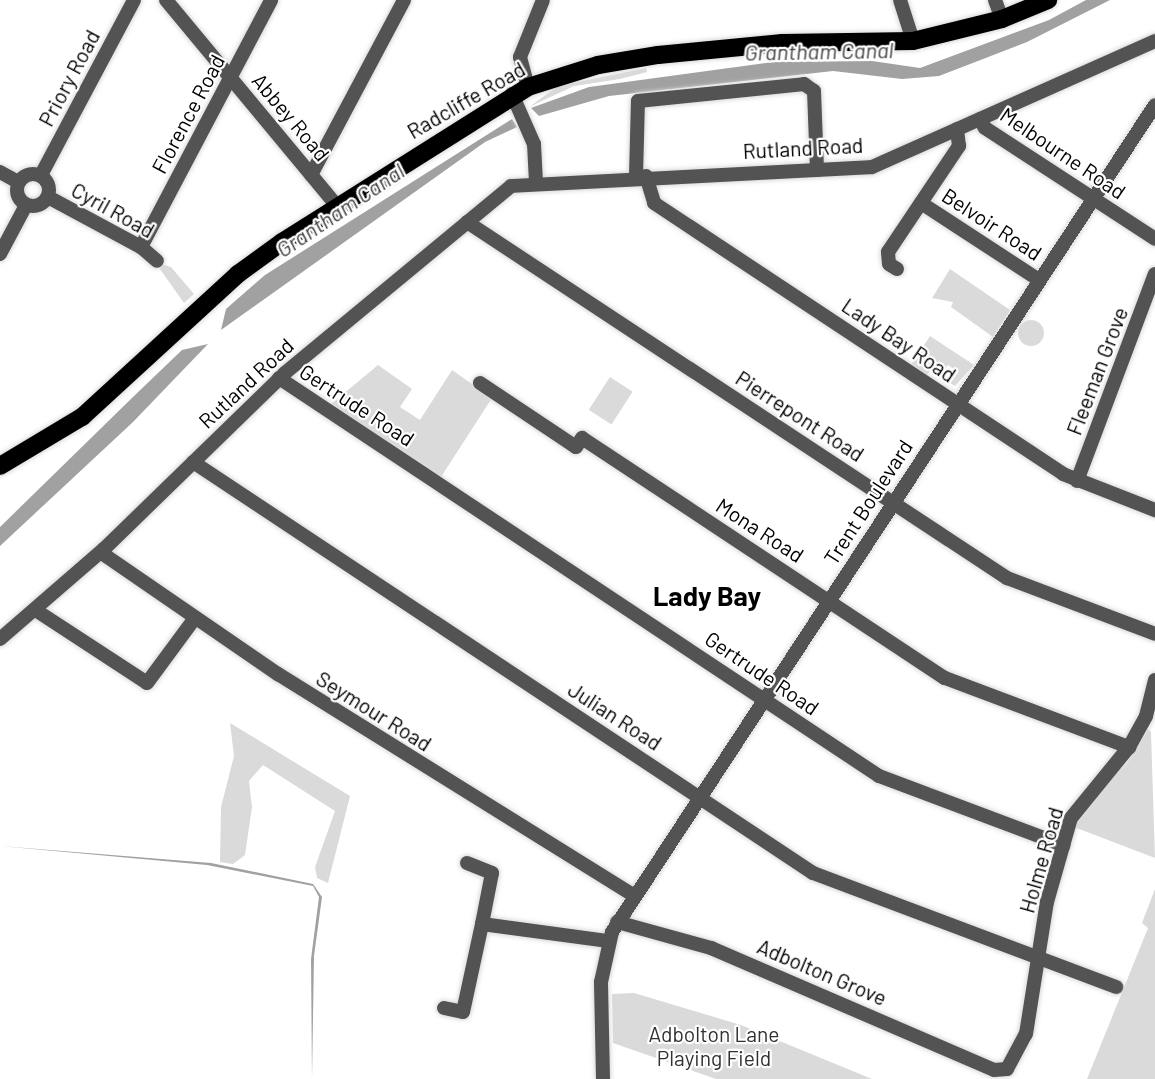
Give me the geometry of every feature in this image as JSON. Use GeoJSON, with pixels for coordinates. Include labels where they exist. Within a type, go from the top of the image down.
{"type":"FeatureCollection","features":[{"type":"Feature","properties":{"kind":"highway","name":"Radcliffe Road"},"geometry":{"type":"LineString","coordinates":[[0,466],[82,417],[238,274],[337,206],[520,91],[598,65],[668,54],[782,43],[913,41],[1002,19],[1048,0]]}},
{"type":"Feature","properties":{"kind":"street","name":"Priory Road"},"geometry":{"type":"LineString","coordinates":[[40,175],[134,0]]}},
{"type":"Feature","properties":{"kind":"street","name":"Abbey Road"},"geometry":{"type":"LineString","coordinates":[[166,0],[337,206]]}},
{"type":"Feature","properties":{"kind":"street","name":"Florence Road"},"geometry":{"type":"LineString","coordinates":[[141,247],[271,0]]}},
{"type":"Feature","properties":{"kind":"street"},"geometry":{"type":"LineString","coordinates":[[311,175],[404,0]]}},
{"type":"Feature","properties":{"kind":"street"},"geometry":{"type":"LineString","coordinates":[[536,180],[534,144],[520,91],[520,57],[543,0]]}},
{"type":"Feature","properties":{"kind":"street"},"geometry":{"type":"LineString","coordinates":[[900,0],[913,41]]}},
{"type":"Feature","properties":{"kind":"street"},"geometry":{"type":"LineString","coordinates":[[994,0],[1002,19]]}},
{"type":"Feature","properties":{"kind":"street","name":"Rutland Road"},"geometry":{"type":"LineString","coordinates":[[0,639],[37,611],[104,549],[279,378],[511,186],[536,180],[872,166],[1155,41]]}},
{"type":"Feature","properties":{"kind":"street"},"geometry":{"type":"LineString","coordinates":[[641,176],[638,101],[804,84],[814,91],[817,170]]}},
{"type":"Feature","properties":{"kind":"street","name":"Trent Boulevard"},"geometry":{"type":"LineString","coordinates":[[603,1079],[601,982],[607,941],[617,922],[1039,280],[1152,115]]}},
{"type":"Feature","properties":{"kind":"street","name":"Melbourne Road"},"geometry":{"type":"LineString","coordinates":[[980,119],[985,128],[1155,239]]}},
{"type":"Feature","properties":{"kind":"street"},"geometry":{"type":"LineString","coordinates":[[897,269],[889,264],[888,252],[959,146],[957,129]]}},
{"type":"Feature","properties":{"kind":"street"},"geometry":{"type":"LineString","coordinates":[[0,172],[18,182]]}},
{"type":"Feature","properties":{"kind":"street"},"geometry":{"type":"LineString","coordinates":[[18,182],[28,174],[40,175],[48,182],[48,197],[41,204],[26,205]]}},
{"type":"Feature","properties":{"kind":"street","name":"Lady Bay Road"},"geometry":{"type":"LineString","coordinates":[[641,176],[654,203],[1077,482],[1155,510]]}},
{"type":"Feature","properties":{"kind":"street"},"geometry":{"type":"LineString","coordinates":[[18,182],[18,195],[26,205]]}},
{"type":"Feature","properties":{"kind":"street","name":"Cyril Road"},"geometry":{"type":"LineString","coordinates":[[48,197],[141,247],[157,261]]}},
{"type":"Feature","properties":{"kind":"street","name":"Belvoir Road"},"geometry":{"type":"LineString","coordinates":[[921,203],[1039,280]]}},
{"type":"Feature","properties":{"kind":"street"},"geometry":{"type":"LineString","coordinates":[[0,254],[26,205]]}},
{"type":"Feature","properties":{"kind":"street","name":"Pierrepont Road"},"geometry":{"type":"LineString","coordinates":[[467,222],[1007,578],[1155,634]]}},
{"type":"Feature","properties":{"kind":"street","name":"Fleeman Grove"},"geometry":{"type":"LineString","coordinates":[[1077,482],[1155,274]]}},
{"type":"Feature","properties":{"kind":"street","name":"Gertrude Road"},"geometry":{"type":"LineString","coordinates":[[279,378],[879,776],[1063,844]]}},
{"type":"Feature","properties":{"kind":"street","name":"Mona Road"},"geometry":{"type":"LineString","coordinates":[[480,384],[576,447],[582,438],[945,678],[1130,747]]}},
{"type":"Feature","properties":{"kind":"street","name":"Julian Road"},"geometry":{"type":"LineString","coordinates":[[193,462],[813,873],[1116,987]]}},
{"type":"Feature","properties":{"kind":"street","name":"Seymour Road"},"geometry":{"type":"LineString","coordinates":[[104,549],[106,556],[342,716],[633,895]]}},
{"type":"Feature","properties":{"kind":"street"},"geometry":{"type":"LineString","coordinates":[[37,611],[147,683],[195,618]]}},
{"type":"Feature","properties":{"kind":"street","name":"Holme Road"},"geometry":{"type":"LineString","coordinates":[[1006,1069],[1026,1034],[1038,958],[1063,844],[1081,801],[1130,747],[1146,716],[1155,680]]}},
{"type":"Feature","properties":{"kind":"street"},"geometry":{"type":"LineString","coordinates":[[444,1008],[463,1012],[492,873],[467,863]]}},
{"type":"Feature","properties":{"kind":"street","name":"Adbolton Grove"},"geometry":{"type":"LineString","coordinates":[[617,922],[711,948],[994,1070],[1006,1069]]}},
{"type":"Feature","properties":{"kind":"street"},"geometry":{"type":"LineString","coordinates":[[482,924],[607,941]]}},
{"type":"Feature","properties":{"kind":"green space"},"geometry":{"type":"Polygon","coordinates":[[[646,68],[647,72],[620,79],[574,86],[529,107],[558,86],[646,68]]]}},
{"type":"Feature","properties":{"kind":"green space"},"geometry":{"type":"Polygon","coordinates":[[[155,262],[171,267],[194,294],[184,303],[155,262]]]}},
{"type":"Feature","properties":{"kind":"green space"},"geometry":{"type":"Polygon","coordinates":[[[950,269],[1010,310],[993,337],[951,307],[953,302],[932,298],[950,269]]]}},
{"type":"Feature","properties":{"kind":"green space"},"geometry":{"type":"Polygon","coordinates":[[[1031,320],[1040,324],[1044,333],[1040,342],[1031,346],[1022,342],[1018,333],[1022,324],[1031,320]]]}},
{"type":"Feature","properties":{"kind":"green space"},"geometry":{"type":"Polygon","coordinates":[[[930,336],[974,365],[955,386],[950,383],[958,372],[948,365],[945,369],[936,362],[927,375],[911,365],[930,336]]]}},
{"type":"Feature","properties":{"kind":"green space"},"geometry":{"type":"Polygon","coordinates":[[[378,365],[412,389],[400,407],[420,420],[452,370],[492,398],[441,477],[330,405],[378,365]]]}},
{"type":"Feature","properties":{"kind":"green space"},"geometry":{"type":"Polygon","coordinates":[[[610,377],[633,392],[611,424],[589,410],[610,377]]]}},
{"type":"Feature","properties":{"kind":"green space"},"geometry":{"type":"Polygon","coordinates":[[[230,723],[350,796],[328,883],[317,878],[315,867],[335,811],[263,765],[249,781],[252,807],[245,855],[233,864],[220,862],[221,807],[234,756],[230,723]]]}},
{"type":"Feature","properties":{"kind":"green space"},"geometry":{"type":"Polygon","coordinates":[[[1148,729],[1151,732],[1155,858],[1074,827],[1085,804],[1127,763],[1148,729]]]}},
{"type":"Feature","properties":{"kind":"green space"},"geometry":{"type":"Polygon","coordinates":[[[1155,889],[1155,1079],[1087,1079],[1148,928],[1142,923],[1155,889]]]}},
{"type":"Feature","properties":{"kind":"green space","name":"Adbolton Lane Playing Field"},"geometry":{"type":"Polygon","coordinates":[[[634,993],[741,1025],[872,1079],[716,1079],[613,1043],[612,994],[634,993]]]}},
{"type":"Feature","properties":{"kind":"shaded area","name":"Grantham Canal"},"geometry":{"type":"Polygon","coordinates":[[[1086,0],[1110,0],[1027,42],[939,76],[902,79],[833,71],[609,96],[539,116],[531,108],[589,87],[774,62],[872,61],[920,68],[1049,20],[1086,0]]]}},
{"type":"Feature","properties":{"kind":"shaded area","name":"Grantham Canal"},"geometry":{"type":"Polygon","coordinates":[[[512,119],[517,127],[485,142],[221,330],[226,309],[265,275],[512,119]]]}},
{"type":"Feature","properties":{"kind":"shaded area"},"geometry":{"type":"Polygon","coordinates":[[[208,344],[133,422],[0,546],[0,527],[134,396],[182,350],[208,344]]]}},
{"type":"Feature","properties":{"kind":"shaded area"},"geometry":{"type":"Polygon","coordinates":[[[0,846],[211,863],[313,884],[322,897],[314,956],[312,1079],[311,959],[319,897],[313,886],[207,865],[0,846]]]}},
{"type":"Feature","properties":{"kind":"district","name":"Lady Bay"},"geometry":{"type":"Point","coordinates":[707,596]}}]}
